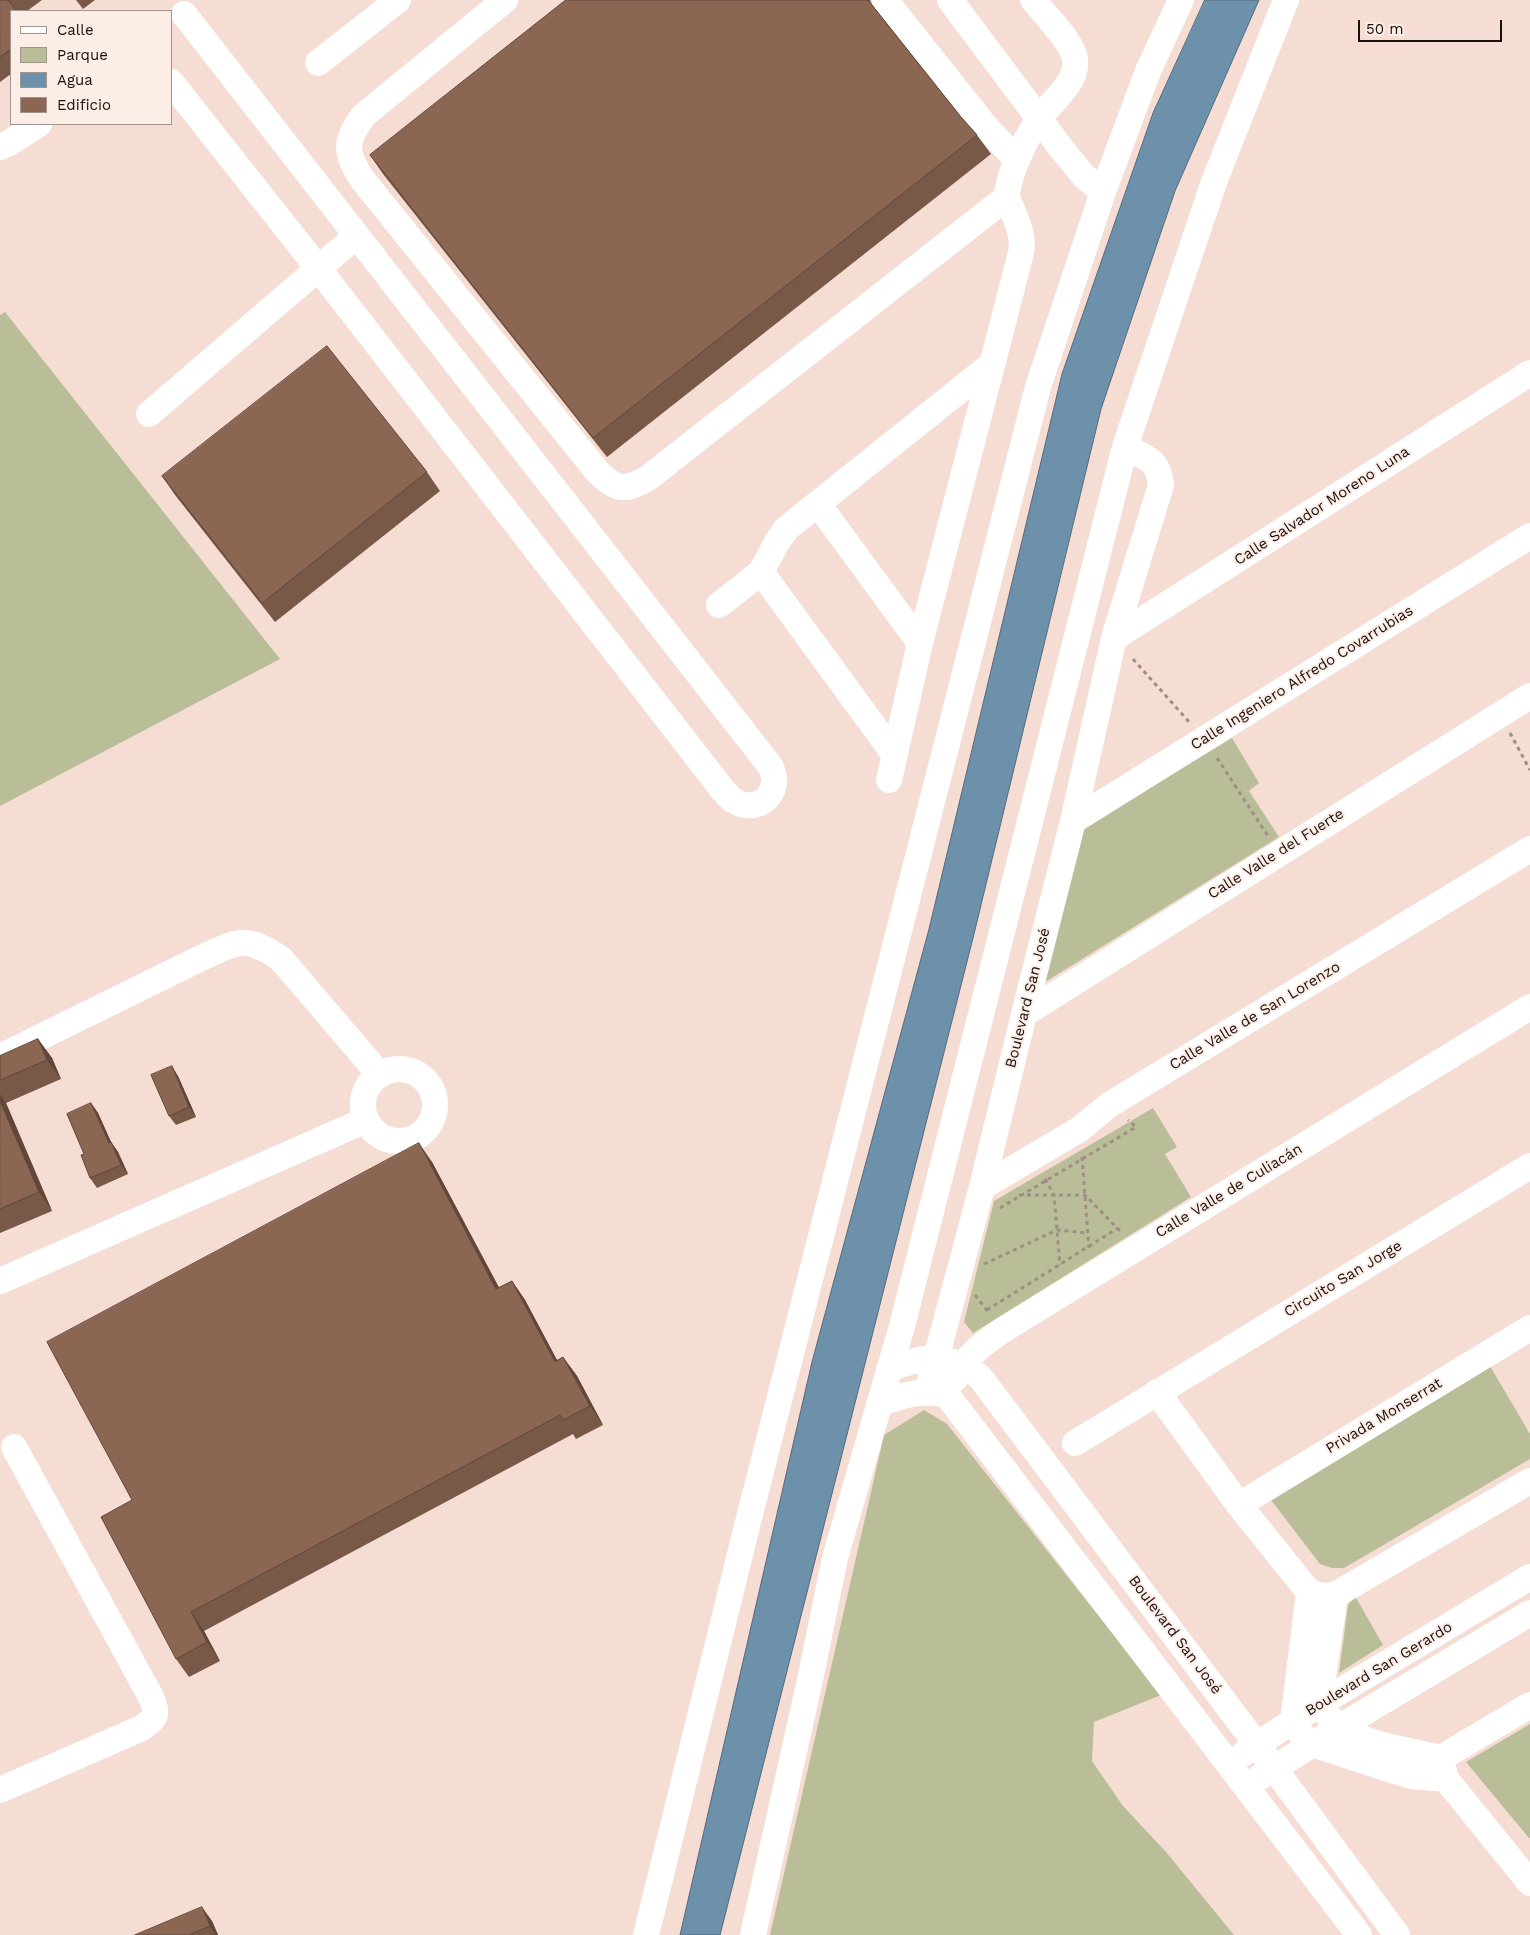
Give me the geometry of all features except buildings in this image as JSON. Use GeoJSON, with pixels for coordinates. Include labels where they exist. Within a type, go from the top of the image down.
{"type":"FeatureCollection","features":[{"type":"Feature","properties":{"kind":"street"},"geometry":{"type":"LineString","coordinates":[[318,63],[398,0]]}},
{"type":"Feature","properties":{"kind":"street"},"geometry":{"type":"LineString","coordinates":[[505,0],[364,115],[352,131],[348,149],[353,166],[362,179],[597,471],[614,486],[624,488],[634,486],[648,478],[1007,197]]}},
{"type":"Feature","properties":{"kind":"street"},"geometry":{"type":"LineString","coordinates":[[885,0],[980,120],[1016,160]]}},
{"type":"Feature","properties":{"kind":"street"},"geometry":{"type":"LineString","coordinates":[[950,0],[1072,163],[1102,192]]}},
{"type":"Feature","properties":{"kind":"street"},"geometry":{"type":"LineString","coordinates":[[889,780],[920,643],[991,365],[1022,253],[1023,242],[1021,232],[1007,197],[1016,160],[1039,119],[1073,77],[1075,67],[1070,47],[1033,0]]}},
{"type":"Feature","properties":{"kind":"street"},"geometry":{"type":"LineString","coordinates":[[646,1935],[750,1516],[906,911],[1038,387],[1102,192],[1148,71],[1180,0]]}},
{"type":"Feature","properties":{"kind":"street"},"geometry":{"type":"LineString","coordinates":[[753,1935],[810,1680],[835,1558],[902,1326],[1125,447],[1214,182],[1286,0]]}},
{"type":"Feature","properties":{"kind":"street"},"geometry":{"type":"LineString","coordinates":[[172,83],[318,268],[722,789],[732,800],[744,806],[759,804],[770,796],[775,781],[771,767],[356,236],[186,13]]}},
{"type":"Feature","properties":{"kind":"street"},"geometry":{"type":"LineString","coordinates":[[0,147],[36,125]]}},
{"type":"Feature","properties":{"kind":"street"},"geometry":{"type":"LineString","coordinates":[[149,414],[356,236]]}},
{"type":"Feature","properties":{"kind":"street"},"geometry":{"type":"LineString","coordinates":[[719,605],[761,572],[776,542],[786,529],[991,365]]}},
{"type":"Feature","properties":{"kind":"street","name":"Calle Salvador Moreno Luna"},"geometry":{"type":"LineString","coordinates":[[1114,638],[1530,373]]}},
{"type":"Feature","properties":{"kind":"street","name":"Boulevard San José"},"geometry":{"type":"LineString","coordinates":[[937,1394],[936,1358],[982,1187],[1073,821],[1114,638],[1161,485],[1160,471],[1151,460],[1125,447]]}},
{"type":"Feature","properties":{"kind":"street"},"geometry":{"type":"LineString","coordinates":[[818,504],[920,643]]}},
{"type":"Feature","properties":{"kind":"street","name":"Calle Ingeniero Alfredo Covarrubias"},"geometry":{"type":"LineString","coordinates":[[1073,821],[1530,536]]}},
{"type":"Feature","properties":{"kind":"street"},"geometry":{"type":"LineString","coordinates":[[761,572],[894,754]]}},
{"type":"Feature","properties":{"kind":"street","name":"Calle Valle del Fuerte"},"geometry":{"type":"LineString","coordinates":[[1024,1014],[1530,696]]}},
{"type":"Feature","properties":{"kind":"street","name":"Calle Valle de San Lorenzo"},"geometry":{"type":"LineString","coordinates":[[982,1187],[1080,1129],[1109,1105],[1530,849]]}},
{"type":"Feature","properties":{"kind":"street"},"geometry":{"type":"LineString","coordinates":[[0,1057],[231,944],[248,942],[266,948],[281,959],[380,1075]]}},
{"type":"Feature","properties":{"kind":"street","name":"Calle Valle de Culiacán"},"geometry":{"type":"LineString","coordinates":[[937,1394],[980,1346],[995,1320],[1062,1293],[1530,1007]]}},
{"type":"Feature","properties":{"kind":"street"},"geometry":{"type":"LineString","coordinates":[[404,1069],[416,1073],[426,1080],[433,1091],[436,1104],[434,1116],[428,1128],[419,1136],[407,1141],[395,1142],[382,1138],[366,1120],[363,1107],[364,1095],[370,1083],[380,1075],[392,1070],[404,1069]]}},
{"type":"Feature","properties":{"kind":"street"},"geometry":{"type":"LineString","coordinates":[[0,1281],[366,1120]]}},
{"type":"Feature","properties":{"kind":"street","name":"Circuito San Jorge"},"geometry":{"type":"LineString","coordinates":[[1075,1443],[1530,1166]]}},
{"type":"Feature","properties":{"kind":"street"},"geometry":{"type":"LineString","coordinates":[[902,1326],[943,1331]]}},
{"type":"Feature","properties":{"kind":"street","name":"Privada Monserrat"},"geometry":{"type":"LineString","coordinates":[[1239,1505],[1530,1328]]}},
{"type":"Feature","properties":{"kind":"street","name":"Boulevard San José"},"geometry":{"type":"LineString","coordinates":[[889,1369],[913,1360],[936,1358],[963,1364],[980,1377],[1257,1745],[1397,1935]]}},
{"type":"Feature","properties":{"kind":"street"},"geometry":{"type":"LineString","coordinates":[[1157,1392],[1239,1505],[1309,1592],[1319,1704],[1340,1727],[1361,1737],[1412,1776],[1443,1768],[1530,1705]]}},
{"type":"Feature","properties":{"kind":"street"},"geometry":{"type":"LineString","coordinates":[[879,1404],[903,1395],[937,1394],[1230,1763],[1359,1935]]}},
{"type":"Feature","properties":{"kind":"street"},"geometry":{"type":"LineString","coordinates":[[0,1790],[142,1728],[156,1715],[156,1708],[151,1697],[14,1447]]}},
{"type":"Feature","properties":{"kind":"street"},"geometry":{"type":"LineString","coordinates":[[1309,1592],[1322,1596],[1335,1595],[1530,1481]]}},
{"type":"Feature","properties":{"kind":"street","name":"Boulevard San Gerardo"},"geometry":{"type":"LineString","coordinates":[[1230,1763],[1319,1704],[1530,1578]]}},
{"type":"Feature","properties":{"kind":"street"},"geometry":{"type":"LineString","coordinates":[[1335,1595],[1314,1649],[1293,1721],[1301,1734],[1312,1744],[1388,1758]]}},
{"type":"Feature","properties":{"kind":"street","name":"Boulevard San Gerardo"},"geometry":{"type":"LineString","coordinates":[[1247,1786],[1312,1744],[1530,1613]]}},
{"type":"Feature","properties":{"kind":"street"},"geometry":{"type":"LineString","coordinates":[[1443,1768],[1521,1855],[1530,1883]]}},
{"type":"Feature","properties":{"kind":"path"},"geometry":{"type":"LineString","coordinates":[[1500,715],[1530,770]]}},
{"type":"Feature","properties":{"kind":"path"},"geometry":{"type":"LineString","coordinates":[[1080,1129],[1088,1233],[1089,1276]]}},
{"type":"Feature","properties":{"kind":"path"},"geometry":{"type":"LineString","coordinates":[[1034,1157],[1054,1195],[1062,1293]]}},
{"type":"Feature","properties":{"kind":"path"},"geometry":{"type":"LineString","coordinates":[[1007,1173],[1019,1195],[1085,1196],[1137,1247]]}},
{"type":"Feature","properties":{"kind":"path"},"geometry":{"type":"LineString","coordinates":[[1088,1233],[1057,1230],[958,1276],[995,1320],[1060,1264],[1118,1228]]}},
{"type":"Feature","properties":{"kind":"green space"},"geometry":{"type":"Polygon","coordinates":[[[5,312],[280,659],[0,806],[0,315],[5,312]]]}},
{"type":"Feature","properties":{"kind":"green space"},"geometry":{"type":"Polygon","coordinates":[[[1232,738],[1259,783],[1249,791],[1279,837],[1045,982],[1080,830],[1232,738]]]}},
{"type":"Feature","properties":{"kind":"green space"},"geometry":{"type":"Polygon","coordinates":[[[1153,1108],[1177,1147],[1165,1154],[1191,1197],[973,1333],[964,1322],[994,1201],[1153,1108]]]}},
{"type":"Feature","properties":{"kind":"green space"},"geometry":{"type":"Polygon","coordinates":[[[1490,1366],[1530,1434],[1530,1459],[1344,1568],[1332,1568],[1320,1564],[1271,1500],[1490,1366]]]}},
{"type":"Feature","properties":{"kind":"green space"},"geometry":{"type":"Polygon","coordinates":[[[924,1410],[947,1424],[1161,1695],[1094,1722],[1092,1761],[1123,1806],[1166,1852],[1234,1935],[770,1935],[884,1435],[924,1410]]]}},
{"type":"Feature","properties":{"kind":"green space"},"geometry":{"type":"Polygon","coordinates":[[[1355,1596],[1383,1645],[1339,1673],[1348,1605],[1355,1596]]]}},
{"type":"Feature","properties":{"kind":"green space"},"geometry":{"type":"Polygon","coordinates":[[[1530,1724],[1530,1838],[1529,1838],[1466,1762],[1530,1724]]]}},
{"type":"Feature","properties":{"kind":"water"},"geometry":{"type":"Polygon","coordinates":[[[1205,0],[1259,0],[1175,191],[1101,409],[973,938],[720,1935],[680,1935],[812,1362],[929,929],[1062,374],[1153,113],[1205,0]]]}}]}
